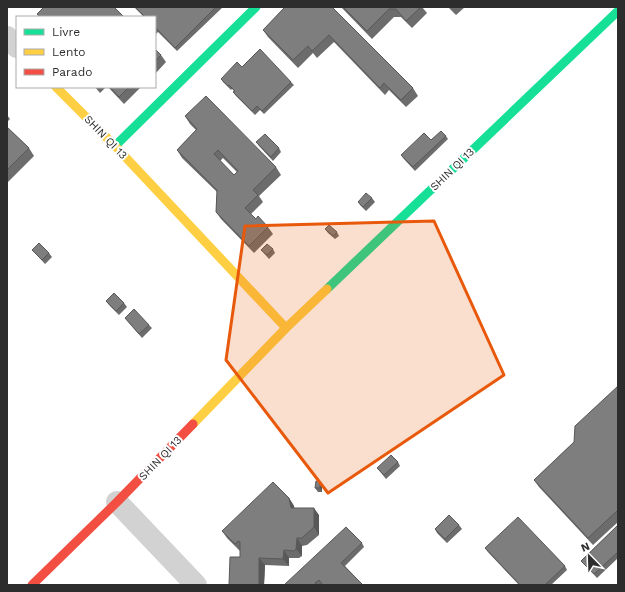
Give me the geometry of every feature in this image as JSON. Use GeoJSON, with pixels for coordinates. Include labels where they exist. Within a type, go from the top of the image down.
{"type":"FeatureCollection","features":[{"type":"Feature","properties":{"kind":"street"},"geometry":{"type":"LineString","coordinates":[[115,146],[256,7]]}},
{"type":"Feature","properties":{"kind":"street","name":"SHIN QI 13"},"geometry":{"type":"LineString","coordinates":[[32,585],[117,502],[286,328],[618,11]]}},
{"type":"Feature","properties":{"kind":"street"},"geometry":{"type":"LineString","coordinates":[[7,37],[16,46]]}},
{"type":"Feature","properties":{"kind":"street","name":"SHIN QI 13"},"geometry":{"type":"LineString","coordinates":[[57,88],[115,146],[286,328]]}},
{"type":"Feature","properties":{"kind":"street"},"geometry":{"type":"LineString","coordinates":[[117,502],[196,585]]}},
{"type":"Feature","properties":{"kind":"highlighted area"},"geometry":{"type":"Polygon","coordinates":[[[434,221],[504,375],[328,493],[226,360],[245,226],[434,221]]]}},
{"type":"Feature","properties":{"kind":"building"},"geometry":{"type":"Polygon","coordinates":[[[44,7],[114,7],[123,16],[39,16],[37,14],[44,7]]]}},
{"type":"Feature","properties":{"kind":"building"},"geometry":{"type":"Polygon","coordinates":[[[135,7],[216,7],[175,48],[156,28],[156,16],[144,16],[135,7]]]}},
{"type":"Feature","properties":{"kind":"building"},"geometry":{"type":"Polygon","coordinates":[[[285,7],[332,7],[413,88],[401,100],[384,83],[380,88],[329,35],[312,51],[308,46],[293,60],[263,30],[285,7]]]}},
{"type":"Feature","properties":{"kind":"building"},"geometry":{"type":"Polygon","coordinates":[[[343,7],[421,7],[406,21],[396,9],[389,9],[367,31],[343,7]]]}},
{"type":"Feature","properties":{"kind":"building"},"geometry":{"type":"Polygon","coordinates":[[[260,49],[291,82],[262,111],[257,106],[252,111],[233,92],[235,91],[221,79],[237,62],[242,67],[260,49]]]}},
{"type":"Feature","properties":{"kind":"building"},"geometry":{"type":"Polygon","coordinates":[[[156,50],[161,55],[156,60],[156,50]]]}},
{"type":"Feature","properties":{"kind":"building"},"geometry":{"type":"Polygon","coordinates":[[[111,88],[128,88],[119,97],[111,88]]]}},
{"type":"Feature","properties":{"kind":"building"},"geometry":{"type":"Polygon","coordinates":[[[206,96],[276,167],[253,190],[258,195],[245,208],[256,219],[258,216],[268,227],[249,246],[216,212],[217,190],[177,150],[197,129],[185,116],[206,96]],[[218,150],[214,154],[234,175],[238,171],[218,150]]]}},
{"type":"Feature","properties":{"kind":"building"},"geometry":{"type":"Polygon","coordinates":[[[7,127],[29,148],[7,170],[7,127]]]}},
{"type":"Feature","properties":{"kind":"building"},"geometry":{"type":"Polygon","coordinates":[[[441,131],[446,136],[413,167],[401,155],[424,133],[431,140],[441,131]]]}},
{"type":"Feature","properties":{"kind":"building"},"geometry":{"type":"Polygon","coordinates":[[[265,134],[279,148],[271,157],[256,142],[265,134]]]}},
{"type":"Feature","properties":{"kind":"building"},"geometry":{"type":"Polygon","coordinates":[[[366,193],[372,198],[363,207],[358,202],[366,193]]]}},
{"type":"Feature","properties":{"kind":"building"},"geometry":{"type":"Polygon","coordinates":[[[329,225],[337,232],[333,236],[325,229],[329,225]]]}},
{"type":"Feature","properties":{"kind":"building"},"geometry":{"type":"Polygon","coordinates":[[[39,243],[49,253],[42,260],[32,250],[39,243]]]}},
{"type":"Feature","properties":{"kind":"building"},"geometry":{"type":"Polygon","coordinates":[[[267,244],[273,249],[267,255],[261,250],[267,244]]]}},
{"type":"Feature","properties":{"kind":"building"},"geometry":{"type":"Polygon","coordinates":[[[114,293],[124,303],[116,311],[106,301],[114,293]]]}},
{"type":"Feature","properties":{"kind":"building"},"geometry":{"type":"Polygon","coordinates":[[[134,309],[149,325],[139,334],[125,318],[134,309]]]}},
{"type":"Feature","properties":{"kind":"building"},"geometry":{"type":"Polygon","coordinates":[[[618,386],[618,510],[588,538],[534,480],[574,442],[575,426],[618,386]]]}},
{"type":"Feature","properties":{"kind":"building"},"geometry":{"type":"Polygon","coordinates":[[[391,455],[398,462],[384,475],[377,468],[391,455]]]}},
{"type":"Feature","properties":{"kind":"building"},"geometry":{"type":"Polygon","coordinates":[[[316,481],[320,481],[320,488],[315,488],[316,481]]]}},
{"type":"Feature","properties":{"kind":"building"},"geometry":{"type":"Polygon","coordinates":[[[273,482],[289,498],[291,508],[314,508],[314,527],[302,538],[297,538],[296,549],[294,551],[284,550],[283,559],[259,558],[259,585],[229,585],[230,557],[240,557],[240,542],[238,541],[235,544],[222,531],[273,482]]]}},
{"type":"Feature","properties":{"kind":"building"},"geometry":{"type":"Polygon","coordinates":[[[449,515],[459,525],[445,539],[435,529],[449,515]]]}},
{"type":"Feature","properties":{"kind":"building"},"geometry":{"type":"Polygon","coordinates":[[[518,517],[565,566],[545,585],[520,585],[485,548],[518,517]]]}},
{"type":"Feature","properties":{"kind":"building"},"geometry":{"type":"Polygon","coordinates":[[[618,525],[618,552],[594,574],[581,561],[618,525]]]}},
{"type":"Feature","properties":{"kind":"building"},"geometry":{"type":"Polygon","coordinates":[[[346,527],[362,543],[341,563],[363,585],[323,585],[319,580],[315,583],[317,585],[284,585],[346,527]]]}},
{"type":"Feature","properties":{"kind":"traffic: fast"},"geometry":{"type":"LineString","coordinates":[[115,146],[256,7]]}},
{"type":"Feature","properties":{"kind":"traffic: fast"},"geometry":{"type":"LineString","coordinates":[[327,289],[618,11]]}},
{"type":"Feature","properties":{"kind":"traffic: slow"},"geometry":{"type":"LineString","coordinates":[[57,88],[115,146],[286,328]]}},
{"type":"Feature","properties":{"kind":"traffic: slow"},"geometry":{"type":"LineString","coordinates":[[193,424],[286,328],[327,289]]}},
{"type":"Feature","properties":{"kind":"traffic: jam"},"geometry":{"type":"LineString","coordinates":[[32,585],[117,502],[193,424]]}}]}
